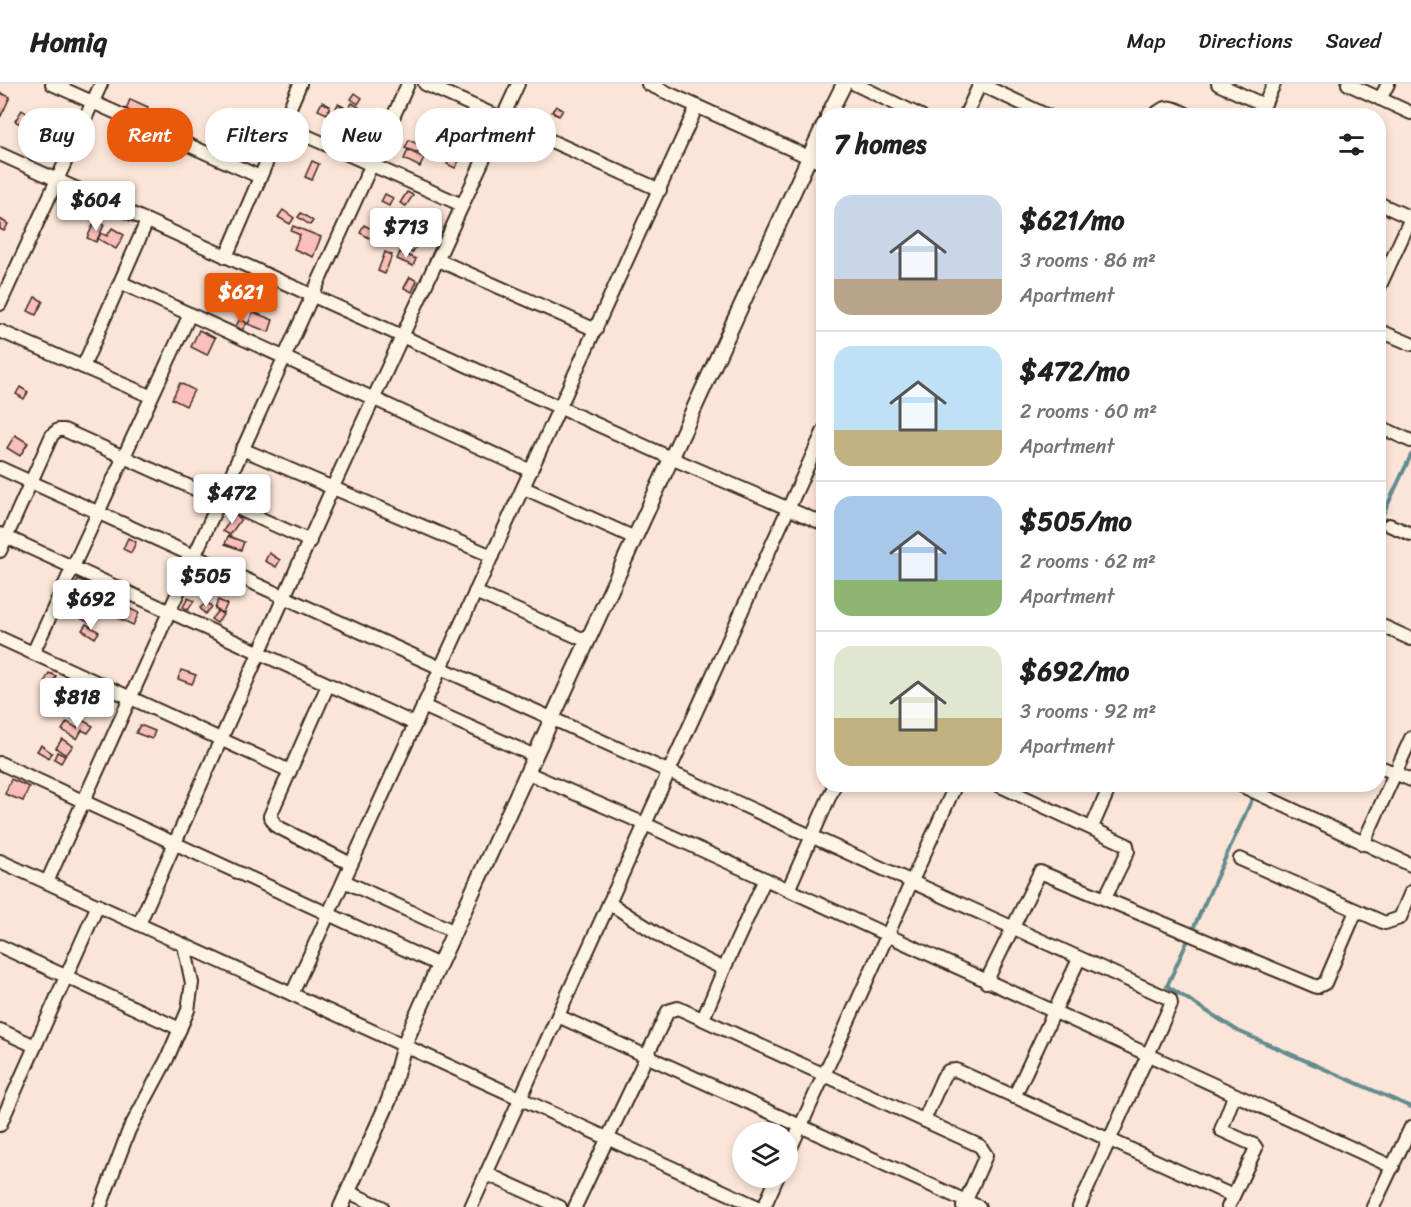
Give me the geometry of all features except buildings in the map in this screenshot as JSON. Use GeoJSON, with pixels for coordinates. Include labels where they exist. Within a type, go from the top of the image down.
{"type":"FeatureCollection","features":[{"type":"Feature","properties":{"kind":"street"},"geometry":{"type":"LineString","coordinates":[[52,84],[260,177]]}},
{"type":"Feature","properties":{"kind":"street"},"geometry":{"type":"LineString","coordinates":[[0,304],[101,84]]}},
{"type":"Feature","properties":{"kind":"street"},"geometry":{"type":"LineString","coordinates":[[289,108],[300,84]]}},
{"type":"Feature","properties":{"kind":"street"},"geometry":{"type":"LineString","coordinates":[[47,882],[408,84]]}},
{"type":"Feature","properties":{"kind":"street"},"geometry":{"type":"LineString","coordinates":[[425,84],[478,108]]}},
{"type":"Feature","properties":{"kind":"street"},"geometry":{"type":"LineString","coordinates":[[507,108],[518,84]]}},
{"type":"Feature","properties":{"kind":"street"},"geometry":{"type":"LineString","coordinates":[[648,84],[816,160]]}},
{"type":"Feature","properties":{"kind":"street"},"geometry":{"type":"LineString","coordinates":[[832,108],[844,84]]}},
{"type":"Feature","properties":{"kind":"street"},"geometry":{"type":"LineString","coordinates":[[855,84],[904,108]]}},
{"type":"Feature","properties":{"kind":"street"},"geometry":{"type":"LineString","coordinates":[[969,108],[980,84],[1031,108]]}},
{"type":"Feature","properties":{"kind":"street"},"geometry":{"type":"LineString","coordinates":[[1218,84],[1259,108]]}},
{"type":"Feature","properties":{"kind":"street"},"geometry":{"type":"LineString","coordinates":[[1263,108],[1274,84]]}},
{"type":"Feature","properties":{"kind":"street"},"geometry":{"type":"LineString","coordinates":[[1348,84],[1411,113]]}},
{"type":"Feature","properties":{"kind":"street"},"geometry":{"type":"LineString","coordinates":[[1380,99],[1388,84]]}},
{"type":"Feature","properties":{"kind":"street"},"geometry":{"type":"LineString","coordinates":[[292,994],[697,106]]}},
{"type":"Feature","properties":{"kind":"street"},"geometry":{"type":"LineString","coordinates":[[309,137],[462,205]]}},
{"type":"Feature","properties":{"kind":"street"},"geometry":{"type":"LineString","coordinates":[[341,1207],[389,1100],[404,1045],[439,965],[816,140]]}},
{"type":"Feature","properties":{"kind":"street"},"geometry":{"type":"LineString","coordinates":[[556,143],[660,190]]}},
{"type":"Feature","properties":{"kind":"street"},"geometry":{"type":"LineString","coordinates":[[0,154],[671,458],[816,521]]}},
{"type":"Feature","properties":{"kind":"street"},"geometry":{"type":"LineString","coordinates":[[226,257],[266,162]]}},
{"type":"Feature","properties":{"kind":"street"},"geometry":{"type":"LineString","coordinates":[[139,924],[332,489],[482,162]]}},
{"type":"Feature","properties":{"kind":"street"},"geometry":{"type":"LineString","coordinates":[[1386,207],[1411,218],[1386,273]]}},
{"type":"Feature","properties":{"kind":"street"},"geometry":{"type":"LineString","coordinates":[[83,367],[122,283],[147,221]]}},
{"type":"Feature","properties":{"kind":"street"},"geometry":{"type":"LineString","coordinates":[[438,260],[596,330]]}},
{"type":"Feature","properties":{"kind":"street"},"geometry":{"type":"LineString","coordinates":[[122,283],[531,471]]}},
{"type":"Feature","properties":{"kind":"street"},"geometry":{"type":"LineString","coordinates":[[33,653],[121,457],[190,314]]}},
{"type":"Feature","properties":{"kind":"street"},"geometry":{"type":"LineString","coordinates":[[0,331],[150,396]]}},
{"type":"Feature","properties":{"kind":"street"},"geometry":{"type":"LineString","coordinates":[[1386,333],[1411,344]]}},
{"type":"Feature","properties":{"kind":"street"},"geometry":{"type":"LineString","coordinates":[[0,551],[3,535],[31,482],[52,435],[58,430],[64,430],[310,541]]}},
{"type":"Feature","properties":{"kind":"street"},"geometry":{"type":"LineString","coordinates":[[1386,430],[1411,441]]}},
{"type":"Feature","properties":{"kind":"street"},"geometry":{"type":"LineString","coordinates":[[242,449],[492,556]]}},
{"type":"Feature","properties":{"kind":"street"},"geometry":{"type":"LineString","coordinates":[[471,1207],[816,449]]}},
{"type":"Feature","properties":{"kind":"street"},"geometry":{"type":"LineString","coordinates":[[0,468],[1170,999],[1171,1004],[1079,1207]]}},
{"type":"Feature","properties":{"kind":"street"},"geometry":{"type":"LineString","coordinates":[[524,488],[636,538]]}},
{"type":"Feature","properties":{"kind":"street"},"geometry":{"type":"LineString","coordinates":[[1389,525],[1411,534]]}},
{"type":"Feature","properties":{"kind":"street"},"geometry":{"type":"LineString","coordinates":[[3,535],[415,724]]}},
{"type":"Feature","properties":{"kind":"street"},"geometry":{"type":"LineString","coordinates":[[475,592],[587,641]]}},
{"type":"Feature","properties":{"kind":"street"},"geometry":{"type":"LineString","coordinates":[[1386,628],[1411,639]]}},
{"type":"Feature","properties":{"kind":"street"},"geometry":{"type":"LineString","coordinates":[[0,638],[290,771]]}},
{"type":"Feature","properties":{"kind":"street"},"geometry":{"type":"LineString","coordinates":[[328,685],[270,816],[276,826],[351,864]]}},
{"type":"Feature","properties":{"kind":"street"},"geometry":{"type":"LineString","coordinates":[[423,706],[535,756]]}},
{"type":"Feature","properties":{"kind":"street"},"geometry":{"type":"LineString","coordinates":[[1363,844],[1411,738]]}},
{"type":"Feature","properties":{"kind":"street"},"geometry":{"type":"LineString","coordinates":[[0,763],[439,965]]}},
{"type":"Feature","properties":{"kind":"street"},"geometry":{"type":"LineString","coordinates":[[1386,769],[1411,780]]}},
{"type":"Feature","properties":{"kind":"street"},"geometry":{"type":"LineString","coordinates":[[528,773],[645,824],[1393,1167]]}},
{"type":"Feature","properties":{"kind":"street"},"geometry":{"type":"LineString","coordinates":[[788,890],[831,792]]}},
{"type":"Feature","properties":{"kind":"street"},"geometry":{"type":"LineString","coordinates":[[798,1131],[952,792]]}},
{"type":"Feature","properties":{"kind":"street"},"geometry":{"type":"LineString","coordinates":[[1014,792],[1128,845],[1128,851],[1105,898]]}},
{"type":"Feature","properties":{"kind":"street"},"geometry":{"type":"LineString","coordinates":[[1092,827],[1107,792]]}},
{"type":"Feature","properties":{"kind":"street"},"geometry":{"type":"LineString","coordinates":[[1255,792],[1411,865]]}},
{"type":"Feature","properties":{"kind":"street"},"geometry":{"type":"LineString","coordinates":[[1240,859],[1385,923],[1400,918],[1411,892]]}},
{"type":"Feature","properties":{"kind":"street"},"geometry":{"type":"LineString","coordinates":[[0,861],[758,1207]]}},
{"type":"Feature","properties":{"kind":"street"},"geometry":{"type":"LineString","coordinates":[[986,982],[1040,872],[1317,987],[1325,983],[1356,911]]}},
{"type":"Feature","properties":{"kind":"street"},"geometry":{"type":"LineString","coordinates":[[703,1019],[765,879]]}},
{"type":"Feature","properties":{"kind":"street"},"geometry":{"type":"LineString","coordinates":[[344,881],[455,932]]}},
{"type":"Feature","properties":{"kind":"street"},"geometry":{"type":"LineString","coordinates":[[609,903],[674,944],[724,969]]}},
{"type":"Feature","properties":{"kind":"street"},"geometry":{"type":"LineString","coordinates":[[0,1125],[98,905]]}},
{"type":"Feature","properties":{"kind":"street"},"geometry":{"type":"LineString","coordinates":[[100,1207],[129,1130],[167,1059],[188,1010],[192,983],[184,945]]}},
{"type":"Feature","properties":{"kind":"street"},"geometry":{"type":"LineString","coordinates":[[0,946],[180,1029]]}},
{"type":"Feature","properties":{"kind":"street"},"geometry":{"type":"LineString","coordinates":[[1014,1096],[1079,958]]}},
{"type":"Feature","properties":{"kind":"street"},"geometry":{"type":"LineString","coordinates":[[575,1207],[668,1011],[678,1008],[985,1150],[986,1155],[965,1204]]}},
{"type":"Feature","properties":{"kind":"street"},"geometry":{"type":"LineString","coordinates":[[558,1016],[965,1204],[979,1207]]}},
{"type":"Feature","properties":{"kind":"street"},"geometry":{"type":"LineString","coordinates":[[0,1030],[35,1046]]}},
{"type":"Feature","properties":{"kind":"street"},"geometry":{"type":"LineString","coordinates":[[924,1120],[948,1071],[956,1070],[1109,1140],[1230,1202],[1256,1148],[1221,1130],[1234,1096]]}},
{"type":"Feature","properties":{"kind":"street"},"geometry":{"type":"LineString","coordinates":[[1373,1207],[1411,1127]]}},
{"type":"Feature","properties":{"kind":"street"},"geometry":{"type":"LineString","coordinates":[[487,1174],[560,1207]]}},
{"type":"Feature","properties":{"kind":"street"},"geometry":{"type":"LineString","coordinates":[[764,1207],[773,1188]]}},
{"type":"Feature","properties":{"kind":"street"},"geometry":{"type":"LineString","coordinates":[[348,1192],[382,1207]]}},
{"type":"Feature","properties":{"kind":"waterway"},"geometry":{"type":"LineString","coordinates":[[1386,508],[1411,455]]}},
{"type":"Feature","properties":{"kind":"waterway"},"geometry":{"type":"LineString","coordinates":[[1255,792],[1167,986],[1238,1031],[1411,1107]]}}]}
